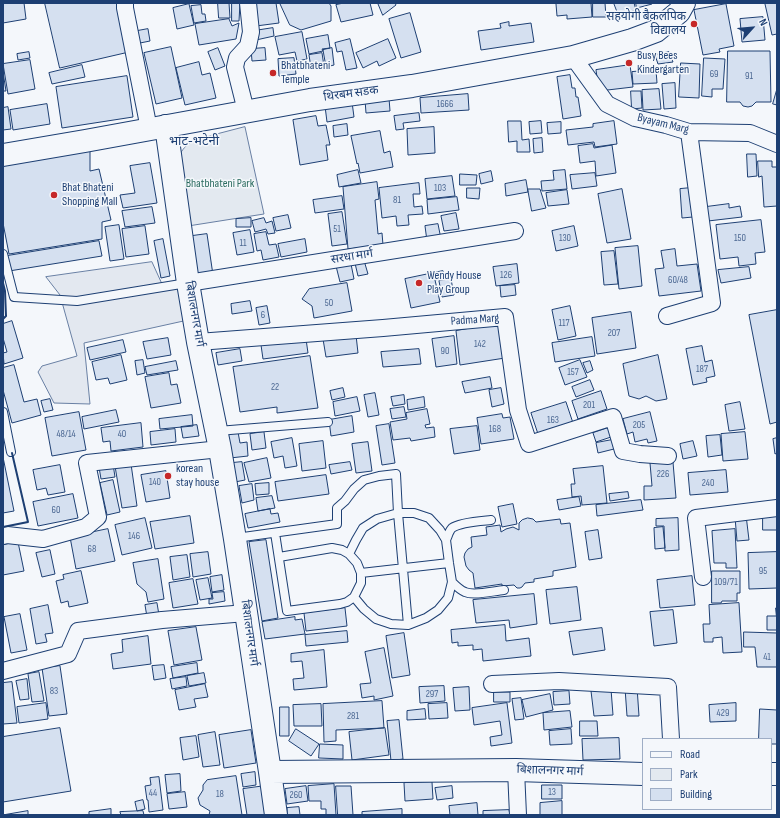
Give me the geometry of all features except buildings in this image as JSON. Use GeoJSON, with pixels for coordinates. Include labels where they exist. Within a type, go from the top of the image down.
{"type":"FeatureCollection","features":[{"type":"Feature","properties":{"kind":"main road","name":"थिरबम सडक"},"geometry":{"type":"LineString","coordinates":[[3,155],[246,111],[310,100],[412,86],[573,57],[632,40],[656,31],[679,12],[684,3]]}},
{"type":"Feature","properties":{"kind":"main road","name":"बिशालनगर मार्ग"},"geometry":{"type":"LineString","coordinates":[[158,128],[218,440],[235,539],[270,772],[516,770],[642,774]]}},
{"type":"Feature","properties":{"kind":"main road"},"geometry":{"type":"LineString","coordinates":[[270,772],[276,815]]}},
{"type":"Feature","properties":{"kind":"street"},"geometry":{"type":"LineString","coordinates":[[125,3],[125,8],[158,128]]}},
{"type":"Feature","properties":{"kind":"street"},"geometry":{"type":"LineString","coordinates":[[246,111],[235,67],[237,58],[248,46],[251,32],[248,3]]}},
{"type":"Feature","properties":{"kind":"street","name":"Byayam Marg"},"geometry":{"type":"LineString","coordinates":[[573,57],[607,104],[635,118],[689,132],[750,133],[777,144]]}},
{"type":"Feature","properties":{"kind":"street"},"geometry":{"type":"LineString","coordinates":[[667,316],[712,302],[689,132]]}},
{"type":"Feature","properties":{"kind":"street","name":"सरधा मार्ग"},"geometry":{"type":"LineString","coordinates":[[188,283],[516,231]]}},
{"type":"Feature","properties":{"kind":"street","name":"Padma Marg"},"geometry":{"type":"LineString","coordinates":[[198,342],[505,317],[518,410],[529,444],[613,417],[623,451],[668,456]]}},
{"type":"Feature","properties":{"kind":"street"},"geometry":{"type":"LineString","coordinates":[[3,536],[7,535],[43,539],[86,527],[98,517],[87,463],[218,440]]}},
{"type":"Feature","properties":{"kind":"street"},"geometry":{"type":"LineString","coordinates":[[703,577],[696,518],[777,508]]}},
{"type":"Feature","properties":{"kind":"street"},"geometry":{"type":"LineString","coordinates":[[3,671],[68,654],[78,631],[162,620],[246,613]]}},
{"type":"Feature","properties":{"kind":"street"},"geometry":{"type":"LineString","coordinates":[[492,684],[559,681],[668,687],[671,738]]}},
{"type":"Feature","properties":{"kind":"street"},"geometry":{"type":"LineString","coordinates":[[516,770],[518,815]]}},
{"type":"Feature","properties":{"kind":"lane"},"geometry":{"type":"LineString","coordinates":[[3,254],[14,297],[77,301],[188,283]]}},
{"type":"Feature","properties":{"kind":"lane"},"geometry":{"type":"LineString","coordinates":[[3,412],[12,452]]}},
{"type":"Feature","properties":{"kind":"lane"},"geometry":{"type":"LineString","coordinates":[[218,440],[328,422]]}},
{"type":"Feature","properties":{"kind":"lane"},"geometry":{"type":"LineString","coordinates":[[235,539],[337,524],[337,508],[345,501],[354,488],[364,480],[396,474],[408,625]]}},
{"type":"Feature","properties":{"kind":"lane"},"geometry":{"type":"LineString","coordinates":[[349,554],[363,528],[377,519],[398,513],[414,513],[429,518],[440,530],[446,540],[452,582],[448,598],[438,610],[426,618],[408,625],[391,624],[376,619],[364,609],[354,597]]}},
{"type":"Feature","properties":{"kind":"lane"},"geometry":{"type":"LineString","coordinates":[[446,540],[452,528],[457,525],[491,520]]}},
{"type":"Feature","properties":{"kind":"lane"},"geometry":{"type":"LineString","coordinates":[[275,533],[287,611],[347,602],[354,597],[360,583],[361,573],[357,563],[349,554],[342,550],[332,548],[279,557]]}},
{"type":"Feature","properties":{"kind":"lane"},"geometry":{"type":"LineString","coordinates":[[361,573],[449,563]]}},
{"type":"Feature","properties":{"kind":"lane"},"geometry":{"type":"LineString","coordinates":[[452,582],[460,590],[472,594],[504,590]]}},
{"type":"Feature","properties":{"kind":"green space","name":"Bhatbhateni Park"},"geometry":{"type":"Polygon","coordinates":[[[245,127],[264,214],[188,226],[180,154],[186,146],[194,140],[245,127]]]}},
{"type":"Feature","properties":{"kind":"shaded area"},"geometry":{"type":"Polygon","coordinates":[[[152,262],[162,284],[178,284],[188,320],[84,343],[90,404],[54,403],[38,372],[42,366],[77,356],[60,295],[46,277],[152,262]]]}},
{"type":"Feature","properties":{"kind":"wall"},"geometry":{"type":"LineString","coordinates":[[3,283],[5,291],[6,316],[3,319]]}},
{"type":"Feature","properties":{"kind":"wall"},"geometry":{"type":"LineString","coordinates":[[3,527],[28,522],[12,453]]}},
{"type":"Feature","properties":{"kind":"place","name":"सहयोगी बैकलपिक विद्यालय"},"geometry":{"type":"Point","coordinates":[694,24]}},
{"type":"Feature","properties":{"kind":"place","name":"Busy Bees Kindergarten"},"geometry":{"type":"Point","coordinates":[629,63]}},
{"type":"Feature","properties":{"kind":"place","name":"Bhatbhateni Temple"},"geometry":{"type":"Point","coordinates":[273,73]}},
{"type":"Feature","properties":{"kind":"place","name":"Bhat Bhateni Shopping Mall"},"geometry":{"type":"Point","coordinates":[54,195]}},
{"type":"Feature","properties":{"kind":"place","name":"Wendy House Play Group"},"geometry":{"type":"Point","coordinates":[419,283]}},
{"type":"Feature","properties":{"kind":"place","name":"korean stay house"},"geometry":{"type":"Point","coordinates":[168,476]}},
{"type":"Feature","properties":{"kind":"district","name":"भाट-भटेनी"},"geometry":{"type":"Point","coordinates":[194,142]}}]}
